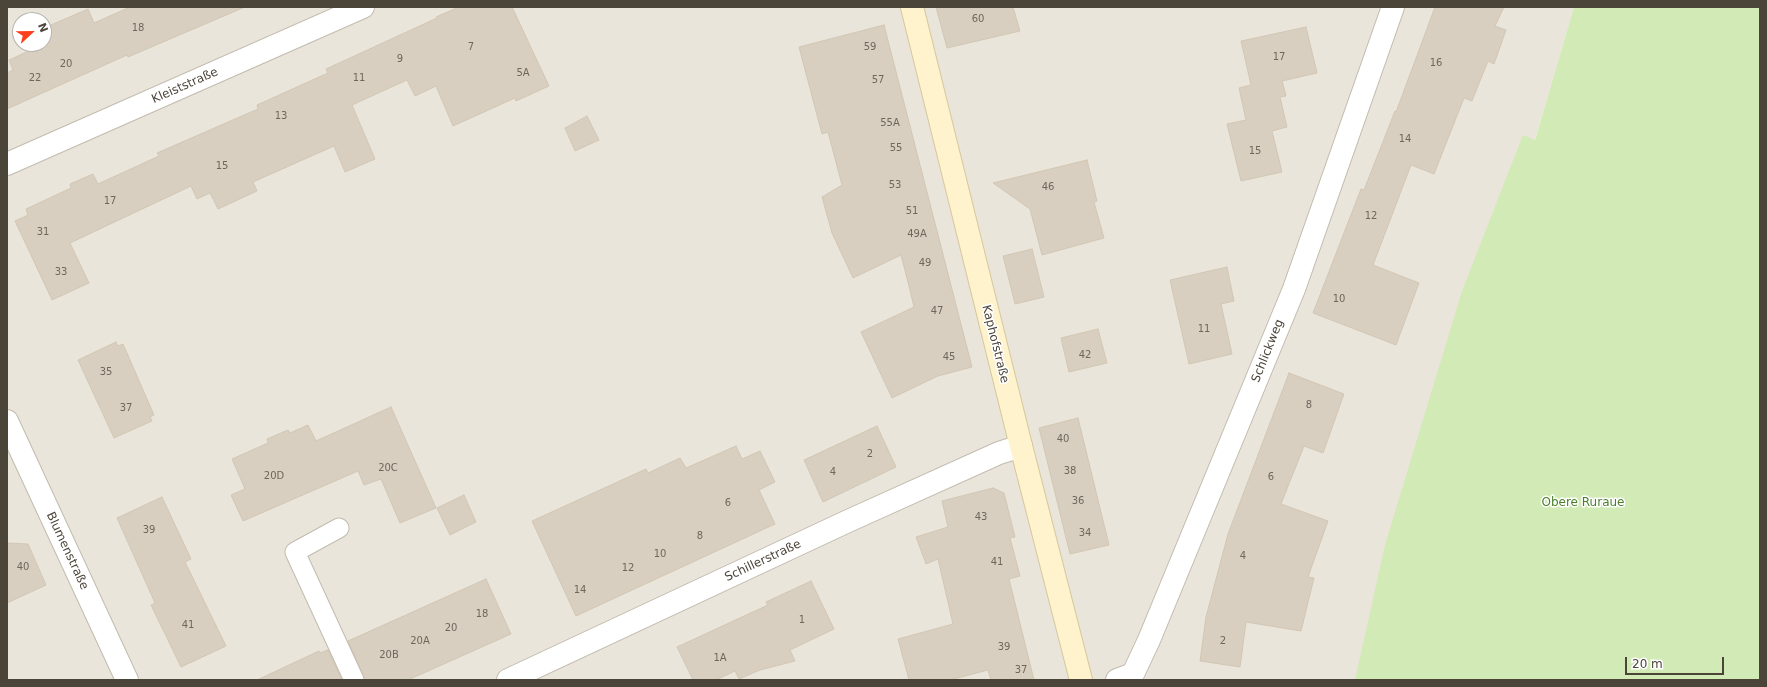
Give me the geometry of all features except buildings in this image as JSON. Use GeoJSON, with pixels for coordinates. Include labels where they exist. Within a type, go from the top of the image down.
{"type":"FeatureCollection","features":[{"type":"Feature","properties":{"kind":"main road","name":"Kaphofstraße"},"geometry":{"type":"LineString","coordinates":[[912,7],[1021,446],[1082,680]]}},
{"type":"Feature","properties":{"kind":"street","name":"Kleiststraße"},"geometry":{"type":"LineString","coordinates":[[7,164],[363,7]]}},
{"type":"Feature","properties":{"kind":"street","name":"Schlickweg"},"geometry":{"type":"LineString","coordinates":[[1117,680],[1133,674],[1149,640],[1294,289],[1393,7]]}},
{"type":"Feature","properties":{"kind":"street","name":"Blumenstraße"},"geometry":{"type":"LineString","coordinates":[[7,421],[127,680]]}},
{"type":"Feature","properties":{"kind":"street","name":"Schillerstraße"},"geometry":{"type":"LineString","coordinates":[[508,680],[846,522],[999,453],[1021,446]]}},
{"type":"Feature","properties":{"kind":"lane"},"geometry":{"type":"LineString","coordinates":[[340,528],[295,552],[354,680]]}},
{"type":"Feature","properties":{"kind":"shaded area"},"geometry":{"type":"Polygon","coordinates":[[[7,7],[1574,7],[1375,680],[7,680],[7,7]]]}},
{"type":"Feature","properties":{"kind":"green space","name":"Obere Ruraue"},"geometry":{"type":"Polygon","coordinates":[[[1574,7],[1760,7],[1760,680],[1355,680],[1385,545],[1462,291],[1523,135],[1535,140],[1574,7]]]}}]}
